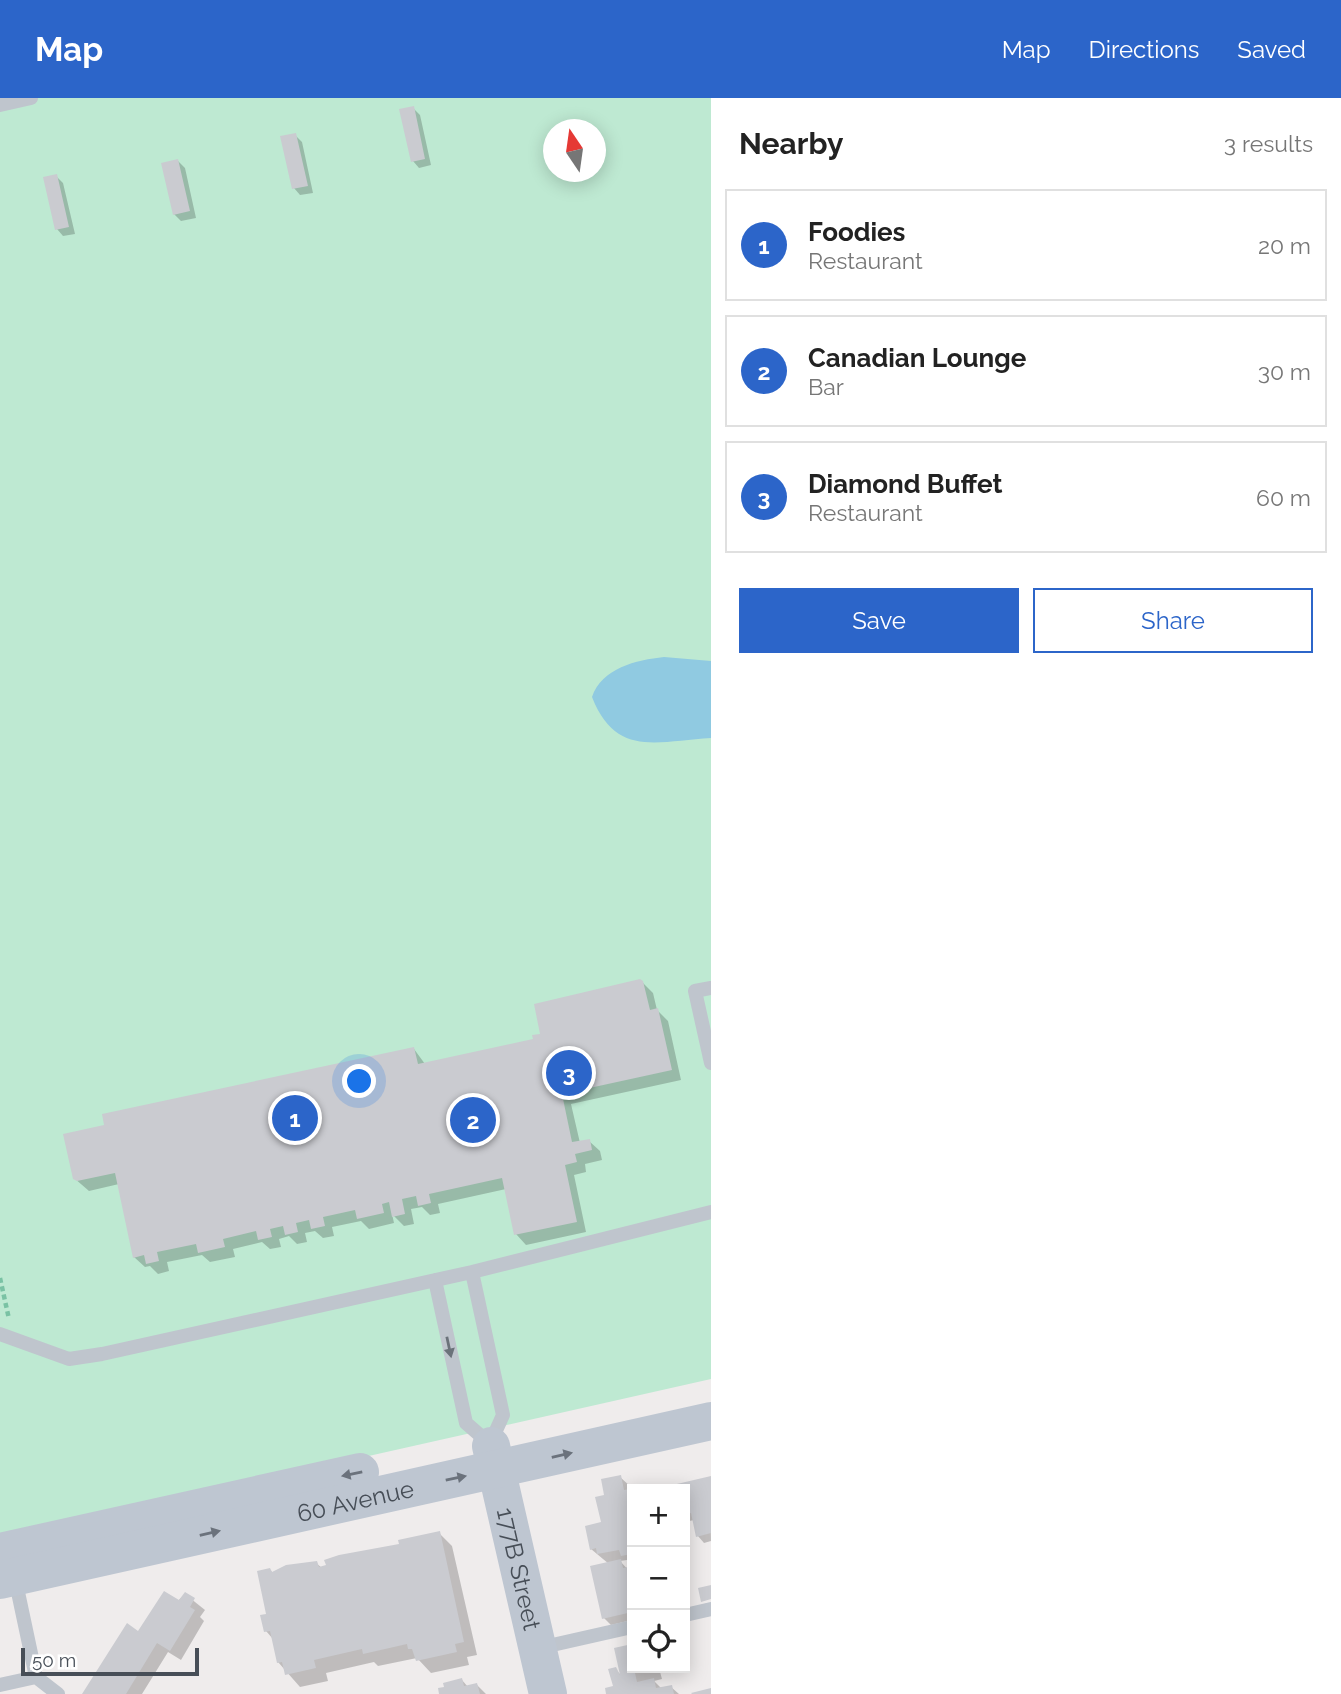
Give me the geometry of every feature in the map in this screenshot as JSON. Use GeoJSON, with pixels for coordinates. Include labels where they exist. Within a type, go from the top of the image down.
{"type":"FeatureCollection","features":[{"type":"Feature","properties":{"kind":"main road","name":"60 Avenue"},"geometry":{"type":"LineString","coordinates":[[5,1570],[493,1457],[711,1395]]}},
{"type":"Feature","properties":{"kind":"main road","name":"60 Avenue"},"geometry":{"type":"LineString","coordinates":[[5,1570],[178,1512],[711,1421]]}},
{"type":"Feature","properties":{"kind":"main road","name":"177B Street"},"geometry":{"type":"LineString","coordinates":[[493,1457],[548,1694]]}},
{"type":"Feature","properties":{"kind":"lane"},"geometry":{"type":"LineString","coordinates":[[0,104],[31,98]]}},
{"type":"Feature","properties":{"kind":"lane"},"geometry":{"type":"LineString","coordinates":[[711,988],[695,991],[711,1063]]}},
{"type":"Feature","properties":{"kind":"lane"},"geometry":{"type":"LineString","coordinates":[[6,1335],[69,1359],[472,1272],[711,1212]]}},
{"type":"Feature","properties":{"kind":"lane"},"geometry":{"type":"LineString","coordinates":[[472,1272],[503,1415],[493,1457]]}},
{"type":"Feature","properties":{"kind":"lane"},"geometry":{"type":"LineString","coordinates":[[435,1280],[466,1423],[493,1457]]}},
{"type":"Feature","properties":{"kind":"lane"},"geometry":{"type":"LineString","coordinates":[[5,1570],[36,1677],[58,1694]]}},
{"type":"Feature","properties":{"kind":"lane"},"geometry":{"type":"LineString","coordinates":[[690,1614],[711,1609]]}},
{"type":"Feature","properties":{"kind":"lane"},"geometry":{"type":"LineString","coordinates":[[537,1648],[627,1628]]}},
{"type":"Feature","properties":{"kind":"lane"},"geometry":{"type":"LineString","coordinates":[[0,1685],[36,1677]]}},
{"type":"Feature","properties":{"kind":"path"},"geometry":{"type":"LineString","coordinates":[[0,1279],[6,1335]]}},
{"type":"Feature","properties":{"kind":"green space"},"geometry":{"type":"Polygon","coordinates":[[[0,98],[711,98],[711,1379],[0,1539],[0,98]]]}},
{"type":"Feature","properties":{"kind":"water"},"geometry":{"type":"Polygon","coordinates":[[[664,657],[711,661],[711,738],[640,742],[613,730],[602,716],[592,697],[604,679],[621,667],[664,657]]]}},
{"type":"Feature","properties":{"kind":"building"},"geometry":{"type":"Polygon","coordinates":[[[414,106],[425,159],[411,162],[399,109],[414,106]]]}},
{"type":"Feature","properties":{"kind":"building"},"geometry":{"type":"Polygon","coordinates":[[[296,133],[308,186],[292,189],[280,136],[296,133]]]}},
{"type":"Feature","properties":{"kind":"building"},"geometry":{"type":"Polygon","coordinates":[[[178,159],[190,211],[173,215],[161,163],[178,159]]]}},
{"type":"Feature","properties":{"kind":"building"},"geometry":{"type":"Polygon","coordinates":[[[57,174],[69,227],[55,230],[43,177],[57,174]]]}},
{"type":"Feature","properties":{"kind":"building"},"geometry":{"type":"Polygon","coordinates":[[[640,979],[643,981],[650,1010],[658,1008],[672,1070],[562,1094],[572,1142],[590,1139],[592,1150],[575,1154],[577,1162],[565,1165],[577,1222],[514,1235],[502,1178],[429,1194],[431,1203],[418,1206],[416,1196],[402,1199],[405,1214],[392,1217],[389,1202],[382,1204],[384,1213],[357,1219],[355,1210],[323,1217],[325,1226],[311,1229],[309,1220],[296,1223],[298,1232],[285,1235],[283,1226],[270,1229],[272,1237],[258,1240],[256,1231],[223,1239],[225,1247],[198,1253],[196,1244],[157,1252],[159,1261],[146,1264],[144,1255],[133,1258],[115,1173],[77,1181],[73,1179],[63,1134],[104,1125],[102,1114],[414,1047],[418,1064],[533,1039],[532,1035],[540,1034],[534,1004],[640,979]]]}},
{"type":"Feature","properties":{"kind":"building"},"geometry":{"type":"Polygon","coordinates":[[[621,1475],[624,1490],[627,1490],[627,1555],[621,1556],[619,1550],[597,1554],[596,1548],[590,1550],[585,1526],[601,1522],[595,1497],[604,1495],[601,1479],[621,1475]]]}},
{"type":"Feature","properties":{"kind":"building"},"geometry":{"type":"Polygon","coordinates":[[[711,1476],[711,1533],[696,1537],[690,1513],[690,1484],[677,1484],[711,1476]]]}},
{"type":"Feature","properties":{"kind":"building"},"geometry":{"type":"Polygon","coordinates":[[[440,1531],[464,1642],[455,1644],[457,1652],[416,1661],[407,1644],[363,1654],[362,1649],[314,1660],[316,1668],[285,1675],[282,1662],[277,1663],[270,1631],[264,1632],[260,1615],[266,1614],[257,1571],[270,1568],[272,1572],[286,1565],[317,1561],[319,1567],[326,1565],[324,1560],[339,1555],[399,1544],[398,1540],[440,1531]]]}},
{"type":"Feature","properties":{"kind":"building"},"geometry":{"type":"Polygon","coordinates":[[[621,1559],[623,1568],[627,1567],[627,1613],[602,1619],[590,1566],[621,1559]]]}},
{"type":"Feature","properties":{"kind":"building"},"geometry":{"type":"Polygon","coordinates":[[[711,1585],[711,1599],[701,1602],[698,1588],[711,1585]]]}},
{"type":"Feature","properties":{"kind":"building"},"geometry":{"type":"Polygon","coordinates":[[[164,1591],[179,1600],[185,1592],[195,1598],[190,1607],[195,1610],[170,1651],[157,1643],[126,1694],[82,1694],[127,1623],[138,1631],[164,1591]]]}},
{"type":"Feature","properties":{"kind":"building"},"geometry":{"type":"Polygon","coordinates":[[[627,1645],[627,1673],[635,1673],[637,1682],[654,1678],[656,1688],[672,1685],[674,1694],[606,1694],[605,1688],[613,1686],[608,1669],[616,1667],[620,1675],[614,1648],[627,1645]]]}},
{"type":"Feature","properties":{"kind":"building"},"geometry":{"type":"Polygon","coordinates":[[[462,1678],[464,1686],[477,1683],[480,1694],[439,1694],[438,1688],[444,1687],[443,1683],[462,1678]]]}},
{"type":"Feature","properties":{"kind":"building"},"geometry":{"type":"Polygon","coordinates":[[[711,1688],[711,1694],[691,1693],[711,1688]]]}},
{"type":"Feature","properties":{"kind":"place","name":"Diamond Buffet"},"geometry":{"type":"Point","coordinates":[569,1073]}},
{"type":"Feature","properties":{"kind":"place","name":"Foodies"},"geometry":{"type":"Point","coordinates":[295,1118]}},
{"type":"Feature","properties":{"kind":"place","name":"Canadian Lounge"},"geometry":{"type":"Point","coordinates":[473,1120]}}]}
